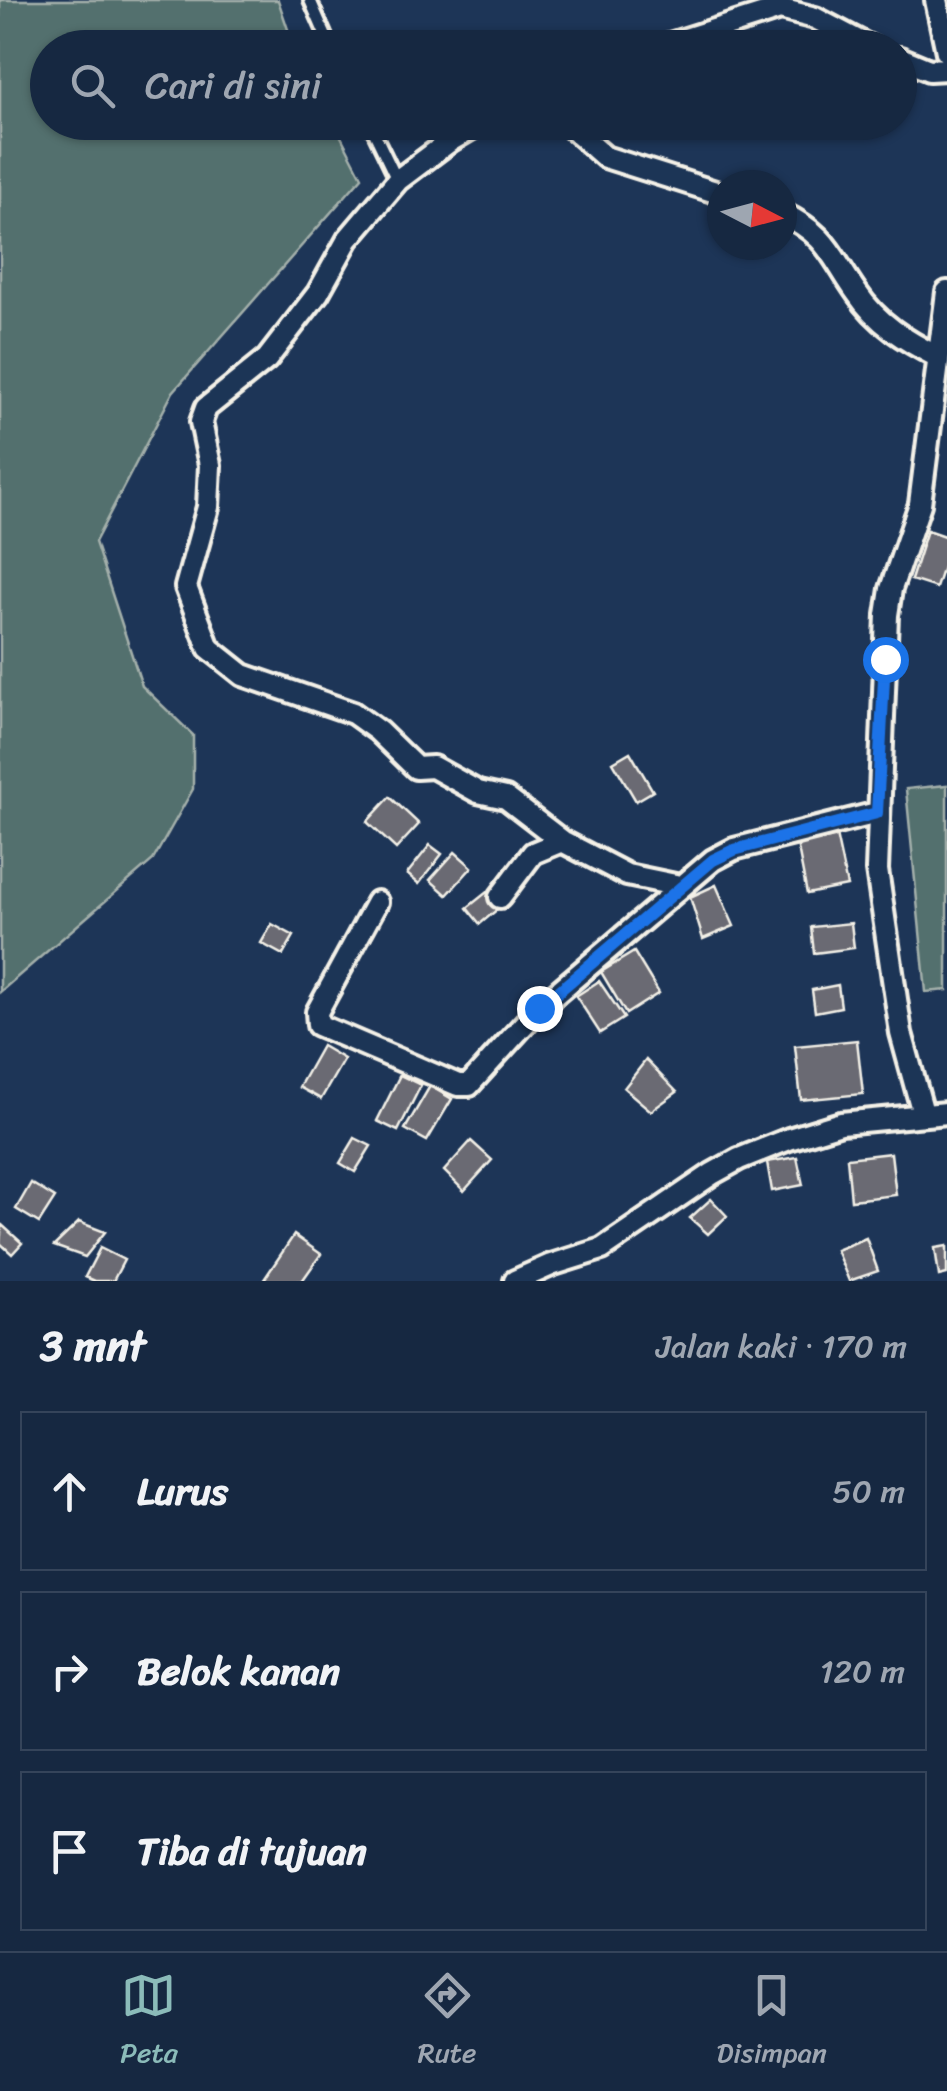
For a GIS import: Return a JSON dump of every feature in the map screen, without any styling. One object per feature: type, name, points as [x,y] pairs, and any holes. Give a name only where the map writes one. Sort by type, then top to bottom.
[{"type":"street","points":[[936,0],[947,52]]},
{"type":"street","points":[[714,30],[780,9],[814,18],[837,30]]},
{"type":"street","points":[[917,65],[929,70],[947,69]]},
{"type":"street","points":[[450,140],[398,180],[348,239],[318,293],[267,359],[206,408],[201,422],[210,465],[208,507],[187,593],[209,648],[242,675],[353,713],[378,730],[411,765],[433,767],[478,792],[506,798],[562,841],[627,875],[680,886]]},
{"type":"street","points":[[585,140],[605,157],[707,189]]},
{"type":"street","points":[[797,221],[822,239],[856,293],[876,316],[902,340],[938,357]]},
{"type":"street","points":[[923,1113],[901,1033],[882,914],[877,813],[887,615],[920,504],[947,292]]},
{"type":"street","points":[[377,902],[317,1012],[318,1025],[458,1085],[468,1085],[539,1008],[713,860],[734,850],[877,813]]},
{"type":"street","points":[[500,896],[533,853],[562,841]]},
{"type":"street","points":[[515,1281],[602,1248],[712,1174],[756,1152],[841,1123],[947,1113]]},
{"type":"lane","points":[[310,0],[323,30]]},
{"type":"lane","points":[[378,140],[398,180]]},
{"type":"green space","points":[[0,0],[278,0],[288,30],[30,30],[30,140],[343,140],[362,177],[173,392],[95,542],[142,686],[193,735],[193,789],[153,860],[0,992]]},
{"type":"green space","points":[[947,785],[947,990],[926,992],[906,789]]},
{"type":"building","points":[[927,530],[947,537],[947,555],[936,588],[911,580]]},
{"type":"building","points":[[630,752],[653,791],[636,801],[613,762]]},
{"type":"building","points":[[390,797],[419,824],[396,849],[367,822]]},
{"type":"building","points":[[836,835],[847,886],[807,894],[797,843]]},
{"type":"building","points":[[430,845],[442,854],[419,884],[407,874]]},
{"type":"building","points":[[455,852],[472,867],[447,895],[430,880]]},
{"type":"building","points":[[716,885],[734,926],[703,939],[690,897]]},
{"type":"building","points":[[487,892],[499,908],[480,924],[467,908]]},
{"type":"building","points":[[851,923],[854,948],[814,953],[811,927]]},
{"type":"building","points":[[272,924],[294,936],[283,955],[261,943]]},
{"type":"building","points":[[634,952],[659,993],[626,1014],[601,972]]},
{"type":"building","points":[[599,981],[624,1018],[600,1033],[576,996]]},
{"type":"building","points":[[838,985],[841,1007],[815,1012],[812,990]]},
{"type":"building","points":[[857,1040],[863,1094],[801,1100],[795,1046]]},
{"type":"building","points":[[322,1046],[344,1059],[321,1099],[299,1087]]},
{"type":"building","points":[[646,1060],[677,1092],[651,1111],[624,1088]]},
{"type":"building","points":[[400,1075],[421,1085],[398,1131],[377,1121]]},
{"type":"building","points":[[430,1086],[452,1099],[427,1141],[405,1129]]},
{"type":"building","points":[[355,1138],[371,1146],[355,1172],[340,1163]]},
{"type":"building","points":[[471,1141],[492,1160],[464,1191],[444,1171]]},
{"type":"building","points":[[891,1153],[896,1195],[851,1200],[847,1158]]},
{"type":"building","points":[[797,1157],[803,1185],[772,1191],[767,1162]]},
{"type":"building","points":[[31,1183],[55,1198],[39,1223],[16,1209]]},
{"type":"building","points":[[711,1199],[727,1216],[708,1234],[690,1218]]},
{"type":"building","points":[[79,1222],[105,1232],[85,1257],[54,1246]]},
{"type":"building","points":[[2,1225],[22,1243],[12,1254],[0,1243]]},
{"type":"building","points":[[294,1235],[321,1254],[302,1281],[263,1281]]},
{"type":"building","points":[[866,1238],[878,1271],[849,1281],[836,1250]]},
{"type":"building","points":[[947,1246],[947,1274],[939,1276],[935,1248]]},
{"type":"building","points":[[100,1248],[124,1260],[113,1281],[85,1277]]},
{"type":"route","points":[[539,1008],[713,860],[734,850],[877,813],[885,659]]}]
